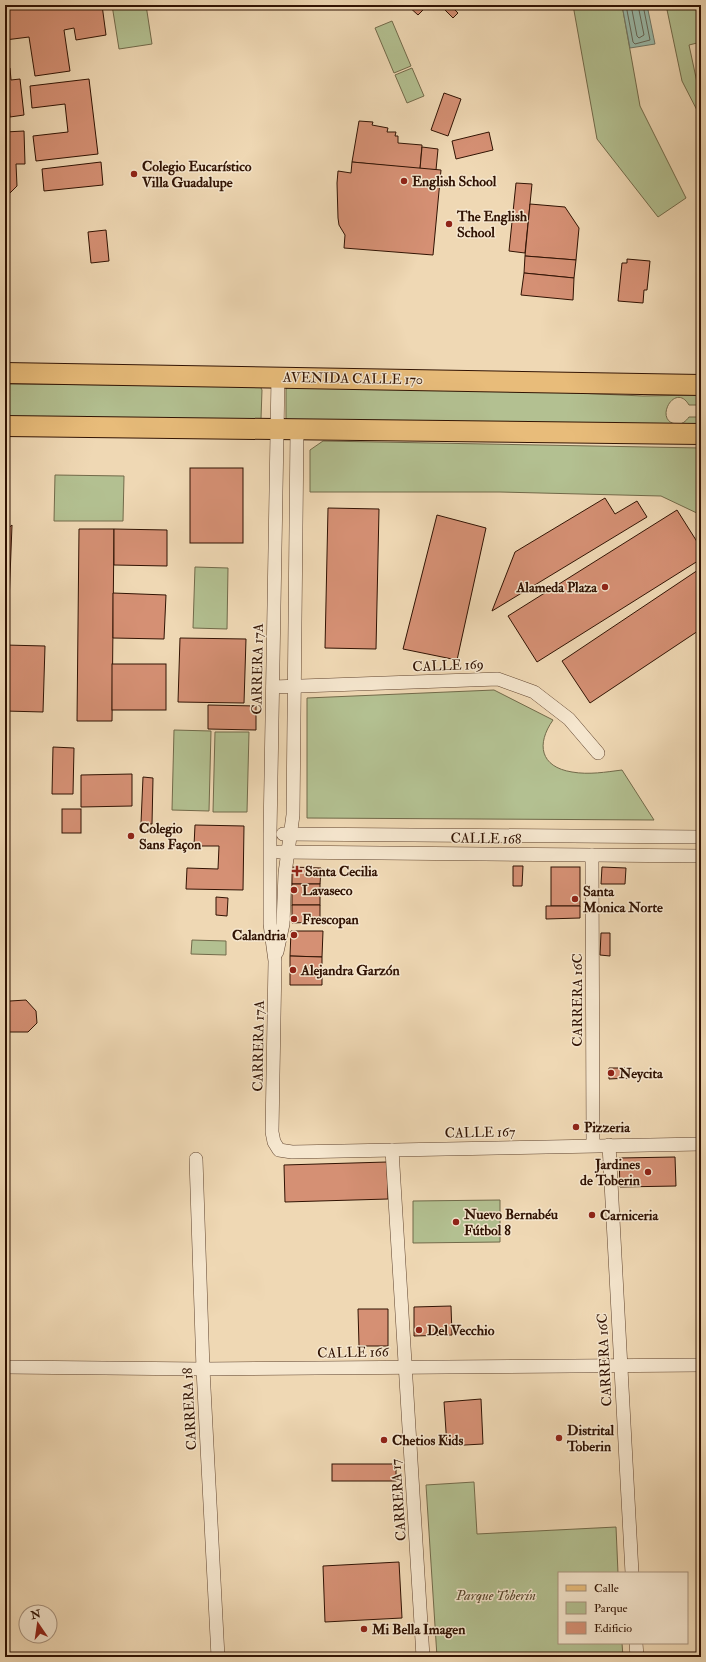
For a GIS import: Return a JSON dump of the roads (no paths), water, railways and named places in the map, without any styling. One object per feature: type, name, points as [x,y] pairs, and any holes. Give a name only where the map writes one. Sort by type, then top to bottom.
[{"type":"main road","name":"AVENIDA CALLE 170","points":[[5,373],[701,385]]},
{"type":"main road","points":[[5,426],[701,434]]},
{"type":"street","name":"CARRERA 17A","points":[[272,1132],[275,961],[270,924],[270,834],[278,377]]},
{"type":"street","name":"CARRERA 17A","points":[[275,961],[283,924],[285,873],[293,815],[297,430]]},
{"type":"street","name":"CALLE 169","points":[[273,687],[498,679],[534,692],[569,719],[598,752]]},
{"type":"street","name":"CALLE 168","points":[[270,834],[701,836]]},
{"type":"street","name":"CALLE 168","points":[[270,851],[701,856]]},
{"type":"street","name":"CARRERA 16C","points":[[592,855],[593,1145]]},
{"type":"street","name":"CALLE 167","points":[[272,1132],[274,1142],[279,1150],[292,1152],[701,1144]]},
{"type":"street","name":"CARRERA 16C","points":[[609,1145],[632,1572]]},
{"type":"street","name":"CARRERA 17","points":[[392,1150],[424,1657]]},
{"type":"street","name":"CARRERA 18","points":[[196,1159],[203,1369],[218,1657]]},
{"type":"street","name":"CALLE 166","points":[[5,1367],[203,1369],[701,1365]]},
{"type":"street","points":[[636,1644],[637,1657]]},
{"type":"water","points":[[622,5],[647,5],[655,44],[630,48]]},
{"type":"place","name":"Colegio Eucarístico Villa Guadalupe","points":[[134,174]]},
{"type":"place","name":"English School","points":[[404,181]]},
{"type":"place","name":"The English School","points":[[449,224]]},
{"type":"place","name":"Alameda Plaza","points":[[605,587]]},
{"type":"place","name":"Colegio Sans Façon","points":[[131,836]]},
{"type":"place","name":"Santa Cecilia","points":[[297,871]]},
{"type":"place","name":"Lavaseco","points":[[294,890]]},
{"type":"place","name":"Santa Monica Norte","points":[[575,899]]},
{"type":"place","name":"Frescopan","points":[[294,919]]},
{"type":"place","name":"Calandria","points":[[294,935]]},
{"type":"place","name":"Alejandra Garzón","points":[[293,970]]},
{"type":"place","name":"Neycita","points":[[611,1073]]},
{"type":"place","name":"Pizzeria","points":[[576,1127]]},
{"type":"place","name":"Jardines de Toberin","points":[[648,1172]]},
{"type":"place","name":"Carniceria","points":[[592,1215]]},
{"type":"place","name":"Nuevo Bernabéu Fútbol 8","points":[[456,1222]]},
{"type":"place","name":"Del Vecchio","points":[[419,1330]]},
{"type":"place","name":"Distrital Toberin","points":[[559,1438]]},
{"type":"place","name":"Chetios Kids","points":[[384,1440]]},
{"type":"place","name":"Mi Bella Imagen","points":[[364,1629]]},
{"type":"park label","name":"Parque Toberín","points":[[496,1595]]}]
